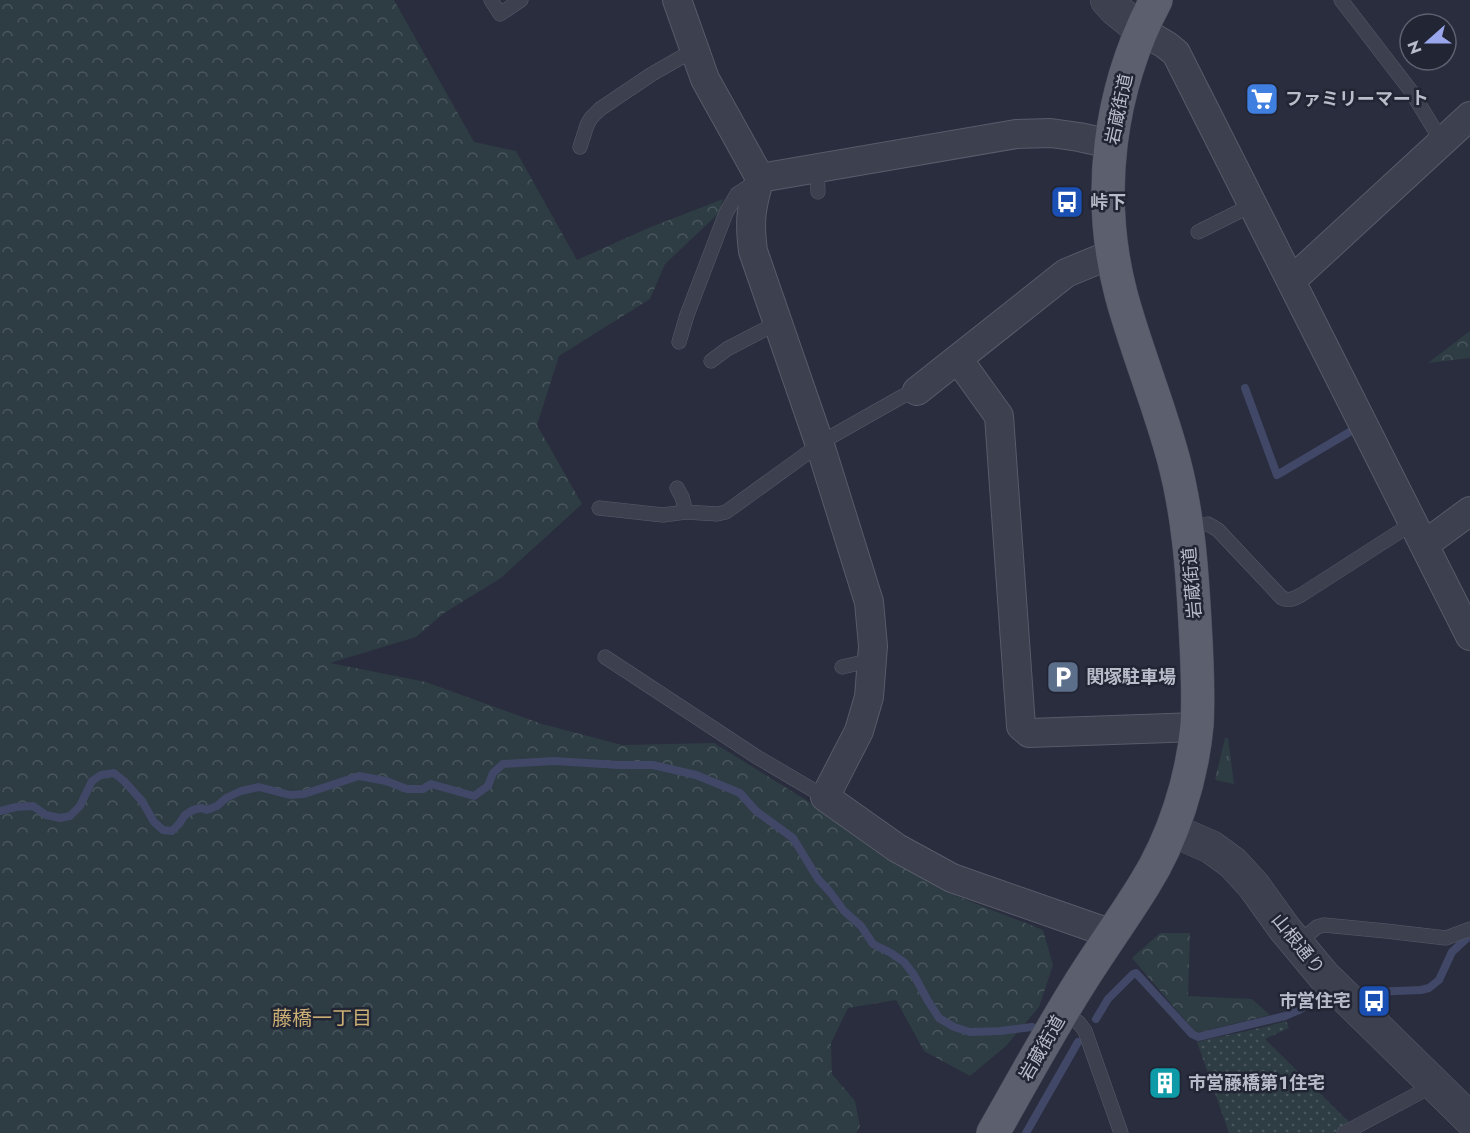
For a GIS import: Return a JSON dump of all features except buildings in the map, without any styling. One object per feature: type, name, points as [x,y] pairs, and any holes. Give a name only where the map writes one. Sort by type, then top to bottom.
[{"type":"main road","name":"岩蔵街道","points":[[993,1133],[1062,1012],[1145,884],[1172,830],[1186,786],[1197,727],[1198,676],[1192,566],[1183,504],[1174,460],[1127,316],[1112,254],[1108,202],[1111,144],[1123,83],[1141,30],[1156,0]]},
{"type":"street","points":[[677,0],[705,79],[760,178],[751,212],[750,233],[753,251],[820,445],[870,602],[873,646],[869,697],[859,731],[825,797],[897,848],[952,878],[1112,934]]},
{"type":"street","points":[[1107,0],[1141,30],[1176,53],[1470,636]]},
{"type":"street","points":[[1291,281],[1470,116]]},
{"type":"street","points":[[760,178],[817,180],[1016,134],[1051,133],[1111,144]]},
{"type":"street","points":[[917,391],[1066,273],[1112,254]]},
{"type":"street","points":[[958,359],[999,416],[1021,726],[1029,733],[1197,727]]},
{"type":"street","points":[[1418,534],[1470,511]]},
{"type":"street","name":"山根通り","points":[[1172,830],[1211,846],[1233,863],[1254,886],[1323,976],[1470,1119]]},
{"type":"lane","points":[[491,0],[500,14],[521,0]]},
{"type":"lane","points":[[1341,0],[1373,32],[1442,142]]},
{"type":"lane","points":[[580,147],[587,125],[600,109],[652,74],[694,50]]},
{"type":"lane","points":[[679,342],[726,213],[737,194],[760,178]]},
{"type":"lane","points":[[1197,232],[1252,205]]},
{"type":"lane","points":[[711,361],[727,349],[777,323]]},
{"type":"lane","points":[[599,508],[663,515],[686,512],[726,512],[827,439],[903,396],[917,391]]},
{"type":"lane","points":[[677,488],[686,512]]},
{"type":"lane","points":[[1187,528],[1208,524],[1218,530],[1282,598],[1287,600],[1301,596],[1418,534]]},
{"type":"lane","points":[[605,657],[757,757],[825,797]]},
{"type":"lane","points":[[842,667],[872,660]]},
{"type":"lane","points":[[1297,944],[1317,927],[1324,925],[1446,938],[1470,929]]},
{"type":"lane","points":[[1062,1012],[1079,1023],[1085,1031],[1121,1133]]},
{"type":"lane","points":[[1344,1133],[1419,1093],[1431,1081]]},
{"type":"green space","points":[[0,0],[394,0],[474,142],[516,151],[577,260],[646,229],[723,199],[720,212],[665,264],[650,299],[559,356],[537,425],[582,504],[501,578],[444,613],[416,637],[330,663],[426,682],[542,724],[622,745],[714,743],[806,800],[888,857],[944,891],[1043,930],[1053,965],[1039,1007],[1006,1046],[970,1076],[924,1051],[896,1000],[848,1008],[831,1043],[832,1074],[855,1101],[860,1126],[856,1133],[0,1133]]},
{"type":"green space","points":[[1470,331],[1470,358],[1428,363]]},
{"type":"green space","points":[[1225,738],[1228,738],[1234,784],[1215,780]]},
{"type":"green space","points":[[1160,933],[1190,933],[1188,996],[1252,999],[1270,1015],[1196,1033],[1132,958]]},
{"type":"green space","points":[[1286,1021],[1289,1028],[1265,1039],[1349,1122],[1334,1133],[1229,1133],[1197,1042]]},
{"type":"waterway","points":[[1245,388],[1277,475],[1353,430]]},
{"type":"waterway","points":[[0,811],[33,806],[46,815],[60,818],[70,816],[80,806],[92,781],[101,775],[114,773],[142,801],[154,822],[163,830],[172,831],[185,815],[193,810],[201,808],[207,810],[241,791],[259,787],[290,795],[304,794],[359,776],[386,781],[407,789],[423,789],[431,784],[474,796],[488,786],[493,773],[503,764],[554,761],[653,765],[696,775],[740,793],[756,811],[793,838],[818,879],[844,911],[861,926],[873,944],[904,962],[939,1018],[954,1027],[970,1032],[1032,1027]]},
{"type":"waterway","points":[[1372,992],[1429,988],[1439,980],[1452,952],[1470,937]]},
{"type":"waterway","points":[[1096,1019],[1108,999],[1136,973],[1192,1034],[1198,1037],[1285,1016],[1312,1002]]},
{"type":"waterway","points":[[1026,1133],[1078,1042]]},
{"type":"place","name":"ファミリーマート","points":[[1262,99]]},
{"type":"place","name":"峠下","points":[[1067,202]]},
{"type":"place","name":"関塚駐車場","points":[[1063,677]]},
{"type":"place","name":"市営住宅","points":[[1374,1001]]},
{"type":"place","name":"市営藤橋第１住宅","points":[[1165,1083]]},
{"type":"district","name":"藤橋一丁目","points":[[322,1018]]}]
